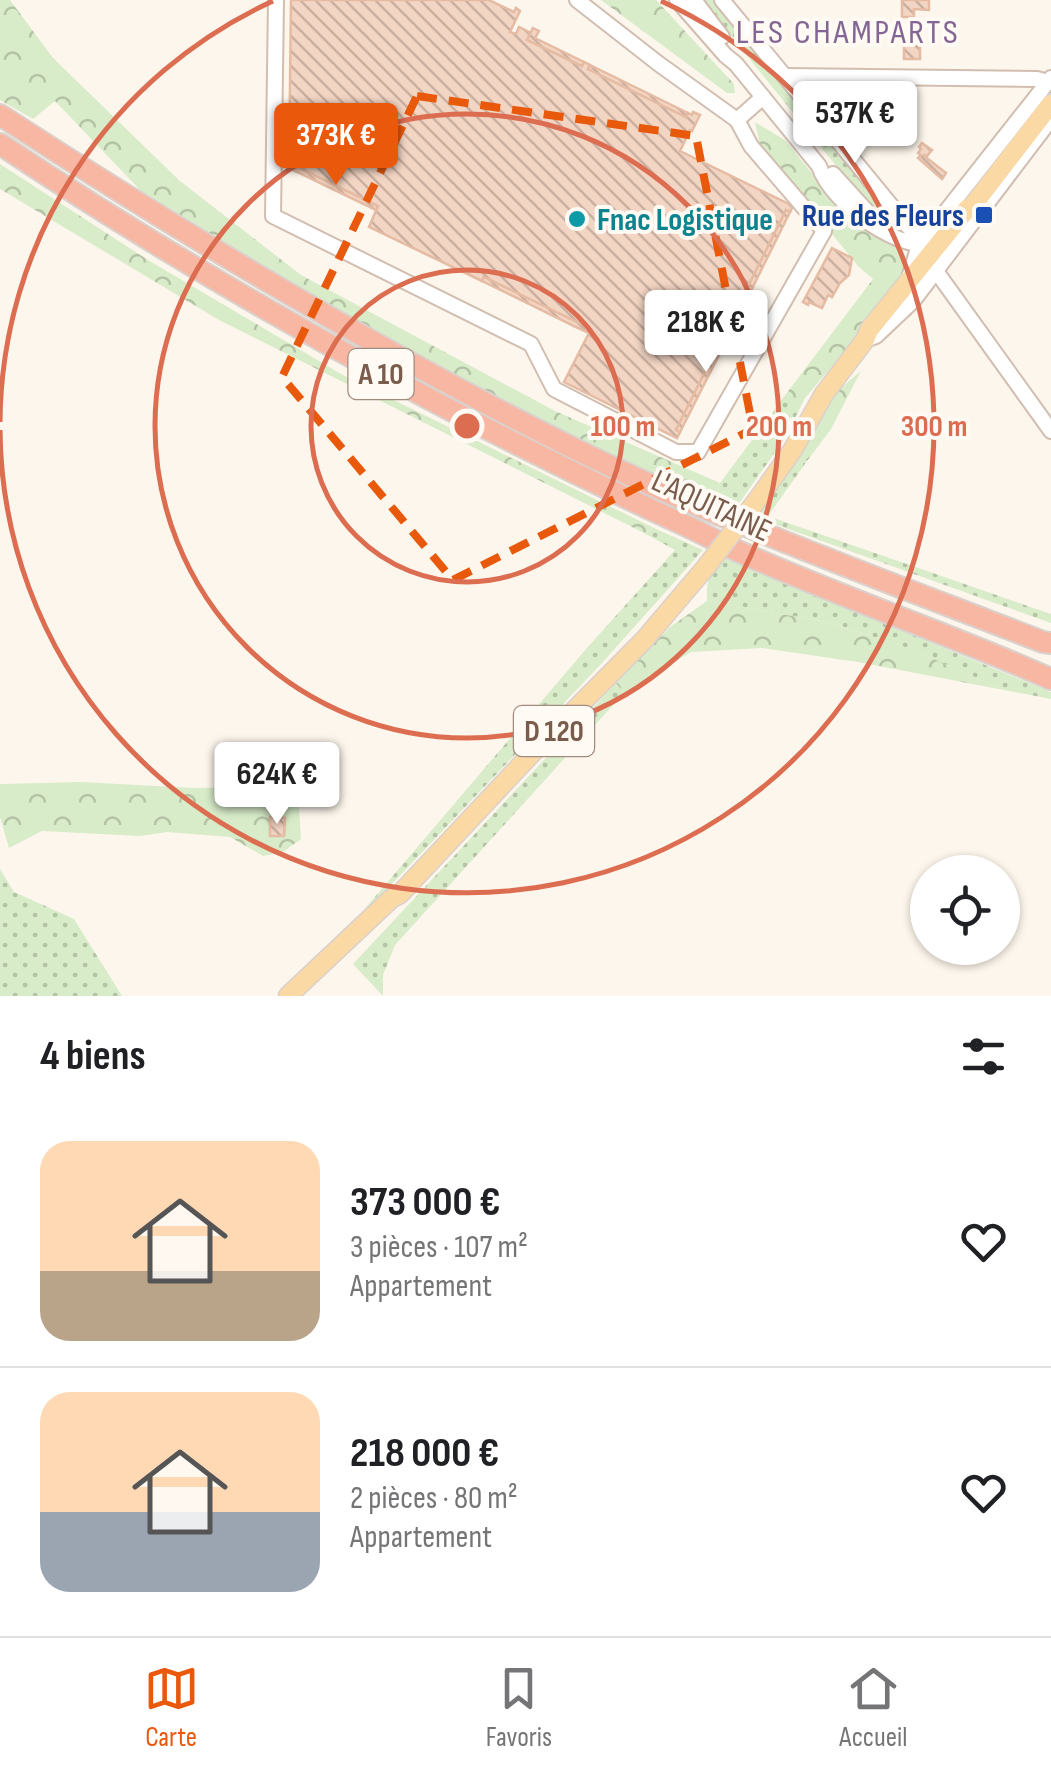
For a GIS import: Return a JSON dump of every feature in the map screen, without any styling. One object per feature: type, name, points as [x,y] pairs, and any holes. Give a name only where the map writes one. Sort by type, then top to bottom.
[{"type":"highway","name":"L'AQUITAINE","points":[[0,115],[244,270],[562,442],[758,532],[1048,644]]},
{"type":"highway","name":"L'AQUITAINE","points":[[0,144],[101,210],[306,333],[483,428],[749,556],[1051,678]]},
{"type":"main road","name":"D 120","points":[[288,996],[400,894],[644,640],[758,499],[792,451],[824,394],[865,340],[875,334],[927,255],[972,212],[974,204],[1051,104]]},
{"type":"main road","points":[[865,340],[927,255]]},
{"type":"main road","name":"D 120","points":[[305,996],[396,904],[400,894]]},
{"type":"street","points":[[276,0],[273,216],[531,344],[554,388],[676,452],[698,452],[824,231],[751,146],[736,120],[576,0]]},
{"type":"street","points":[[677,0],[736,64],[851,208],[881,232],[927,255]]},
{"type":"street","points":[[694,0],[736,64]]},
{"type":"street","points":[[722,0],[912,231],[1051,431]]},
{"type":"street","points":[[785,76],[1050,80]]},
{"type":"street","points":[[927,255],[1050,80]]},
{"type":"street","points":[[736,120],[763,98]]},
{"type":"street","points":[[927,255],[1051,119]]},
{"type":"highlighted area","points":[[417,96],[696,136],[753,429],[453,580],[282,377]]},
{"type":"green space","points":[[0,0],[10,0],[53,58],[180,181],[301,275],[555,411],[720,483],[715,501],[581,441],[441,370],[292,285],[141,191],[55,101],[33,119],[0,100]]},
{"type":"green space","points":[[601,0],[656,0],[734,84],[735,93],[727,93]]},
{"type":"green space","points":[[702,0],[716,0],[904,231],[897,227],[894,230],[875,214]]},
{"type":"green space","points":[[755,122],[785,140],[843,212],[897,248],[906,259],[906,272],[805,398],[783,398],[873,279],[858,266],[760,145]]},
{"type":"green space","points":[[0,164],[148,260],[341,374],[654,528],[644,533],[219,320],[0,189]]},
{"type":"green space","points":[[861,371],[831,429],[807,461],[801,453],[835,393]]},
{"type":"green space","points":[[783,398],[805,398],[785,438],[735,509],[715,501],[720,483]]},
{"type":"green space","points":[[801,453],[807,461],[768,516],[1051,614],[1051,623],[755,517]]},
{"type":"green space","points":[[654,528],[703,550],[602,663],[334,945],[675,550],[644,533]]},
{"type":"green space","points":[[724,557],[1051,692],[1051,699],[1004,690],[911,649],[827,622],[707,601],[710,577]]},
{"type":"green space","points":[[707,601],[827,622],[911,649],[1004,690],[762,648],[691,652],[624,693],[616,683],[670,627]]},
{"type":"green space","points":[[616,683],[624,693],[395,945],[383,975],[383,996],[353,964]]},
{"type":"green space","points":[[0,784],[262,787],[295,794],[301,839],[283,852],[263,856],[230,837],[42,831],[9,848],[0,817]]},
{"type":"green space","points":[[0,869],[14,892],[74,919],[122,996],[0,996]]},
{"type":"building","name":"Fnac Logistique","points":[[291,0],[489,0],[514,12],[516,8],[520,11],[510,32],[516,34],[519,27],[531,33],[527,40],[582,66],[584,62],[590,65],[588,69],[686,117],[693,112],[700,115],[680,151],[793,206],[790,212],[786,210],[734,315],[738,317],[735,323],[731,320],[676,430],[680,432],[677,438],[564,382],[591,329],[369,227],[378,206],[297,167],[295,171],[289,168]]},
{"type":"building","points":[[902,0],[929,0],[929,10],[914,9],[914,17],[902,17]]},
{"type":"building","points":[[533,28],[539,31],[535,38],[584,62],[582,66],[527,40]]},
{"type":"building","points":[[904,43],[920,43],[920,59],[904,59]]},
{"type":"building","points":[[590,65],[688,113],[686,117],[588,69]]},
{"type":"building","points":[[897,91],[897,115],[902,115],[902,128],[893,127],[893,114],[884,116],[884,92]]},
{"type":"building","points":[[922,143],[932,150],[923,155],[946,173],[942,179],[918,158]]},
{"type":"building","points":[[297,167],[378,206],[376,210],[295,171]]},
{"type":"building","points":[[786,210],[790,212],[738,317],[734,315]]},
{"type":"building","points":[[832,248],[852,258],[849,275],[832,297],[828,295],[822,308],[809,302],[808,305],[803,302]]},
{"type":"building","points":[[484,277],[591,329],[589,333],[482,281]]},
{"type":"building","points":[[731,320],[735,323],[680,432],[676,430]]},
{"type":"building","points":[[270,817],[285,818],[284,836],[270,836]]},
{"type":"place","name":"Rue des Fleurs","points":[[984,215]]},
{"type":"place","name":"Fnac Logistique","points":[[577,219]]},
{"type":"district","name":"LES CHAMPARTS","points":[[848,31]]}]
